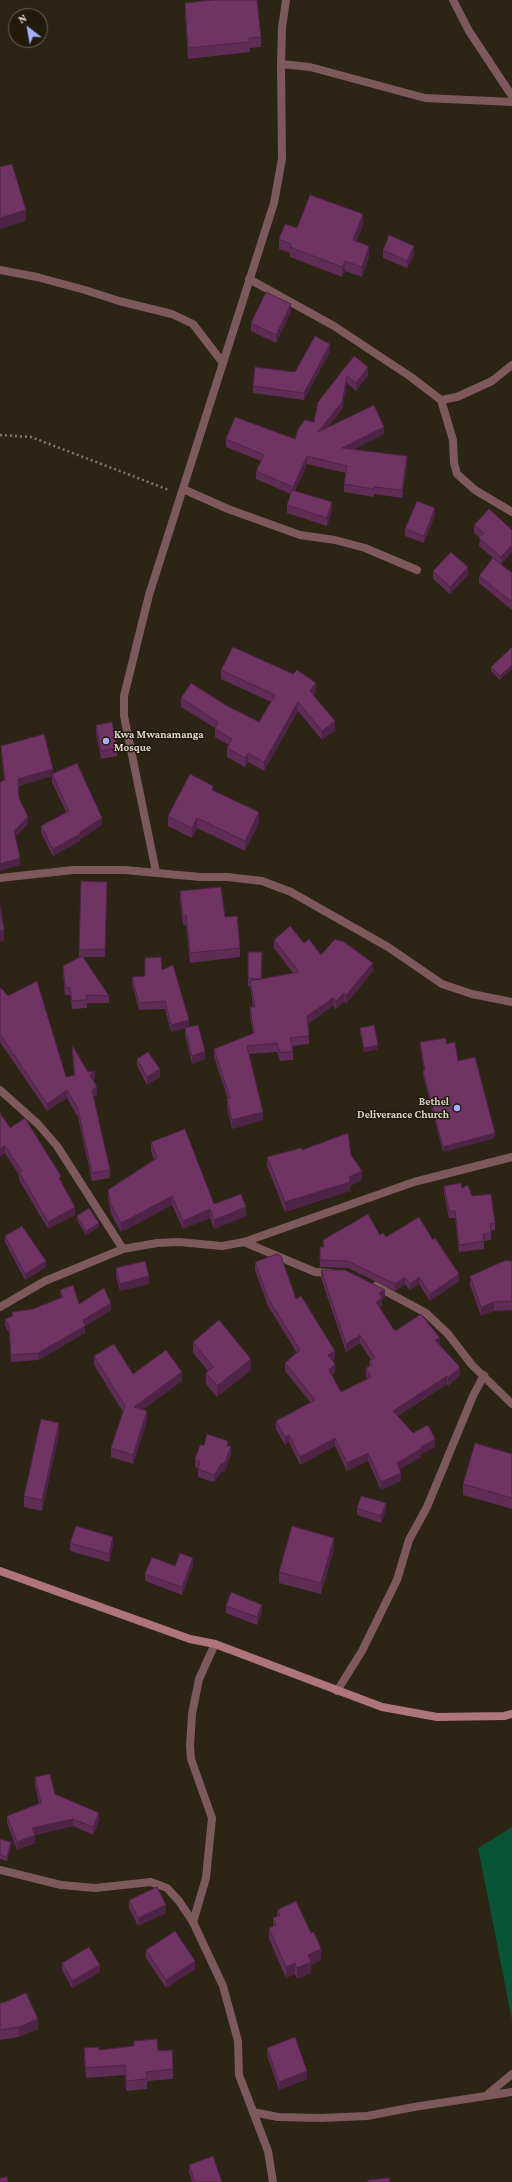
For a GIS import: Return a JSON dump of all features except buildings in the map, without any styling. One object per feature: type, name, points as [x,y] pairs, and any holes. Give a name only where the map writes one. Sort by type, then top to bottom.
[{"type":"street","points":[[156,872],[124,716],[124,696],[149,594],[274,202],[282,158],[281,64],[282,28],[286,0]]},
{"type":"street","points":[[453,0],[469,31],[512,96]]},
{"type":"street","points":[[281,64],[310,67],[425,98],[512,102]]},
{"type":"street","points":[[0,270],[37,277],[119,301],[172,314],[193,324],[223,363]]},
{"type":"street","points":[[249,279],[334,326],[412,377],[442,400],[453,440],[454,463],[457,474],[475,490],[512,512]]},
{"type":"street","points":[[442,400],[457,397],[492,381],[512,365]]},
{"type":"street","points":[[182,492],[300,535],[335,540],[366,548],[417,570]]},
{"type":"street","points":[[0,878],[73,870],[156,872],[200,877],[227,877],[262,882],[291,892],[388,947],[442,984],[472,994],[512,1002]]},
{"type":"street","points":[[0,1090],[38,1124],[56,1146],[123,1249]]},
{"type":"street","points":[[0,1307],[46,1281],[123,1249],[157,1243],[179,1242],[222,1246],[244,1242],[414,1182],[512,1157]]},
{"type":"street","points":[[244,1242],[315,1272],[341,1273]]},
{"type":"street","points":[[370,1283],[426,1313],[448,1334],[472,1365],[484,1375],[512,1404]]},
{"type":"street","points":[[337,1691],[362,1652],[397,1580],[409,1540],[427,1507],[473,1396],[484,1375]]},
{"type":"street","points":[[0,1571],[190,1639],[215,1644],[382,1707],[437,1717],[504,1716],[512,1714]]},
{"type":"street","points":[[193,1922],[206,1878],[212,1818],[191,1759],[190,1746],[192,1714],[199,1680],[215,1644]]},
{"type":"street","points":[[0,1870],[61,1885],[95,1888],[151,1882],[167,1888],[179,1901],[193,1922],[223,1986],[238,2041],[239,2075],[268,2150],[273,2182]]},
{"type":"street","points":[[485,2096],[512,2074]]},
{"type":"street","points":[[253,2112],[278,2117],[321,2118],[367,2116],[414,2107],[512,2092]]},
{"type":"path","points":[[0,435],[31,436],[182,492]]},
{"type":"green space","points":[[512,1827],[512,2020],[478,1848]]},
{"type":"place","name":"Kwa Mwanamanga Mosque","points":[[106,741]]},
{"type":"place","name":"Bethel Deliverance Church","points":[[457,1108]]}]
